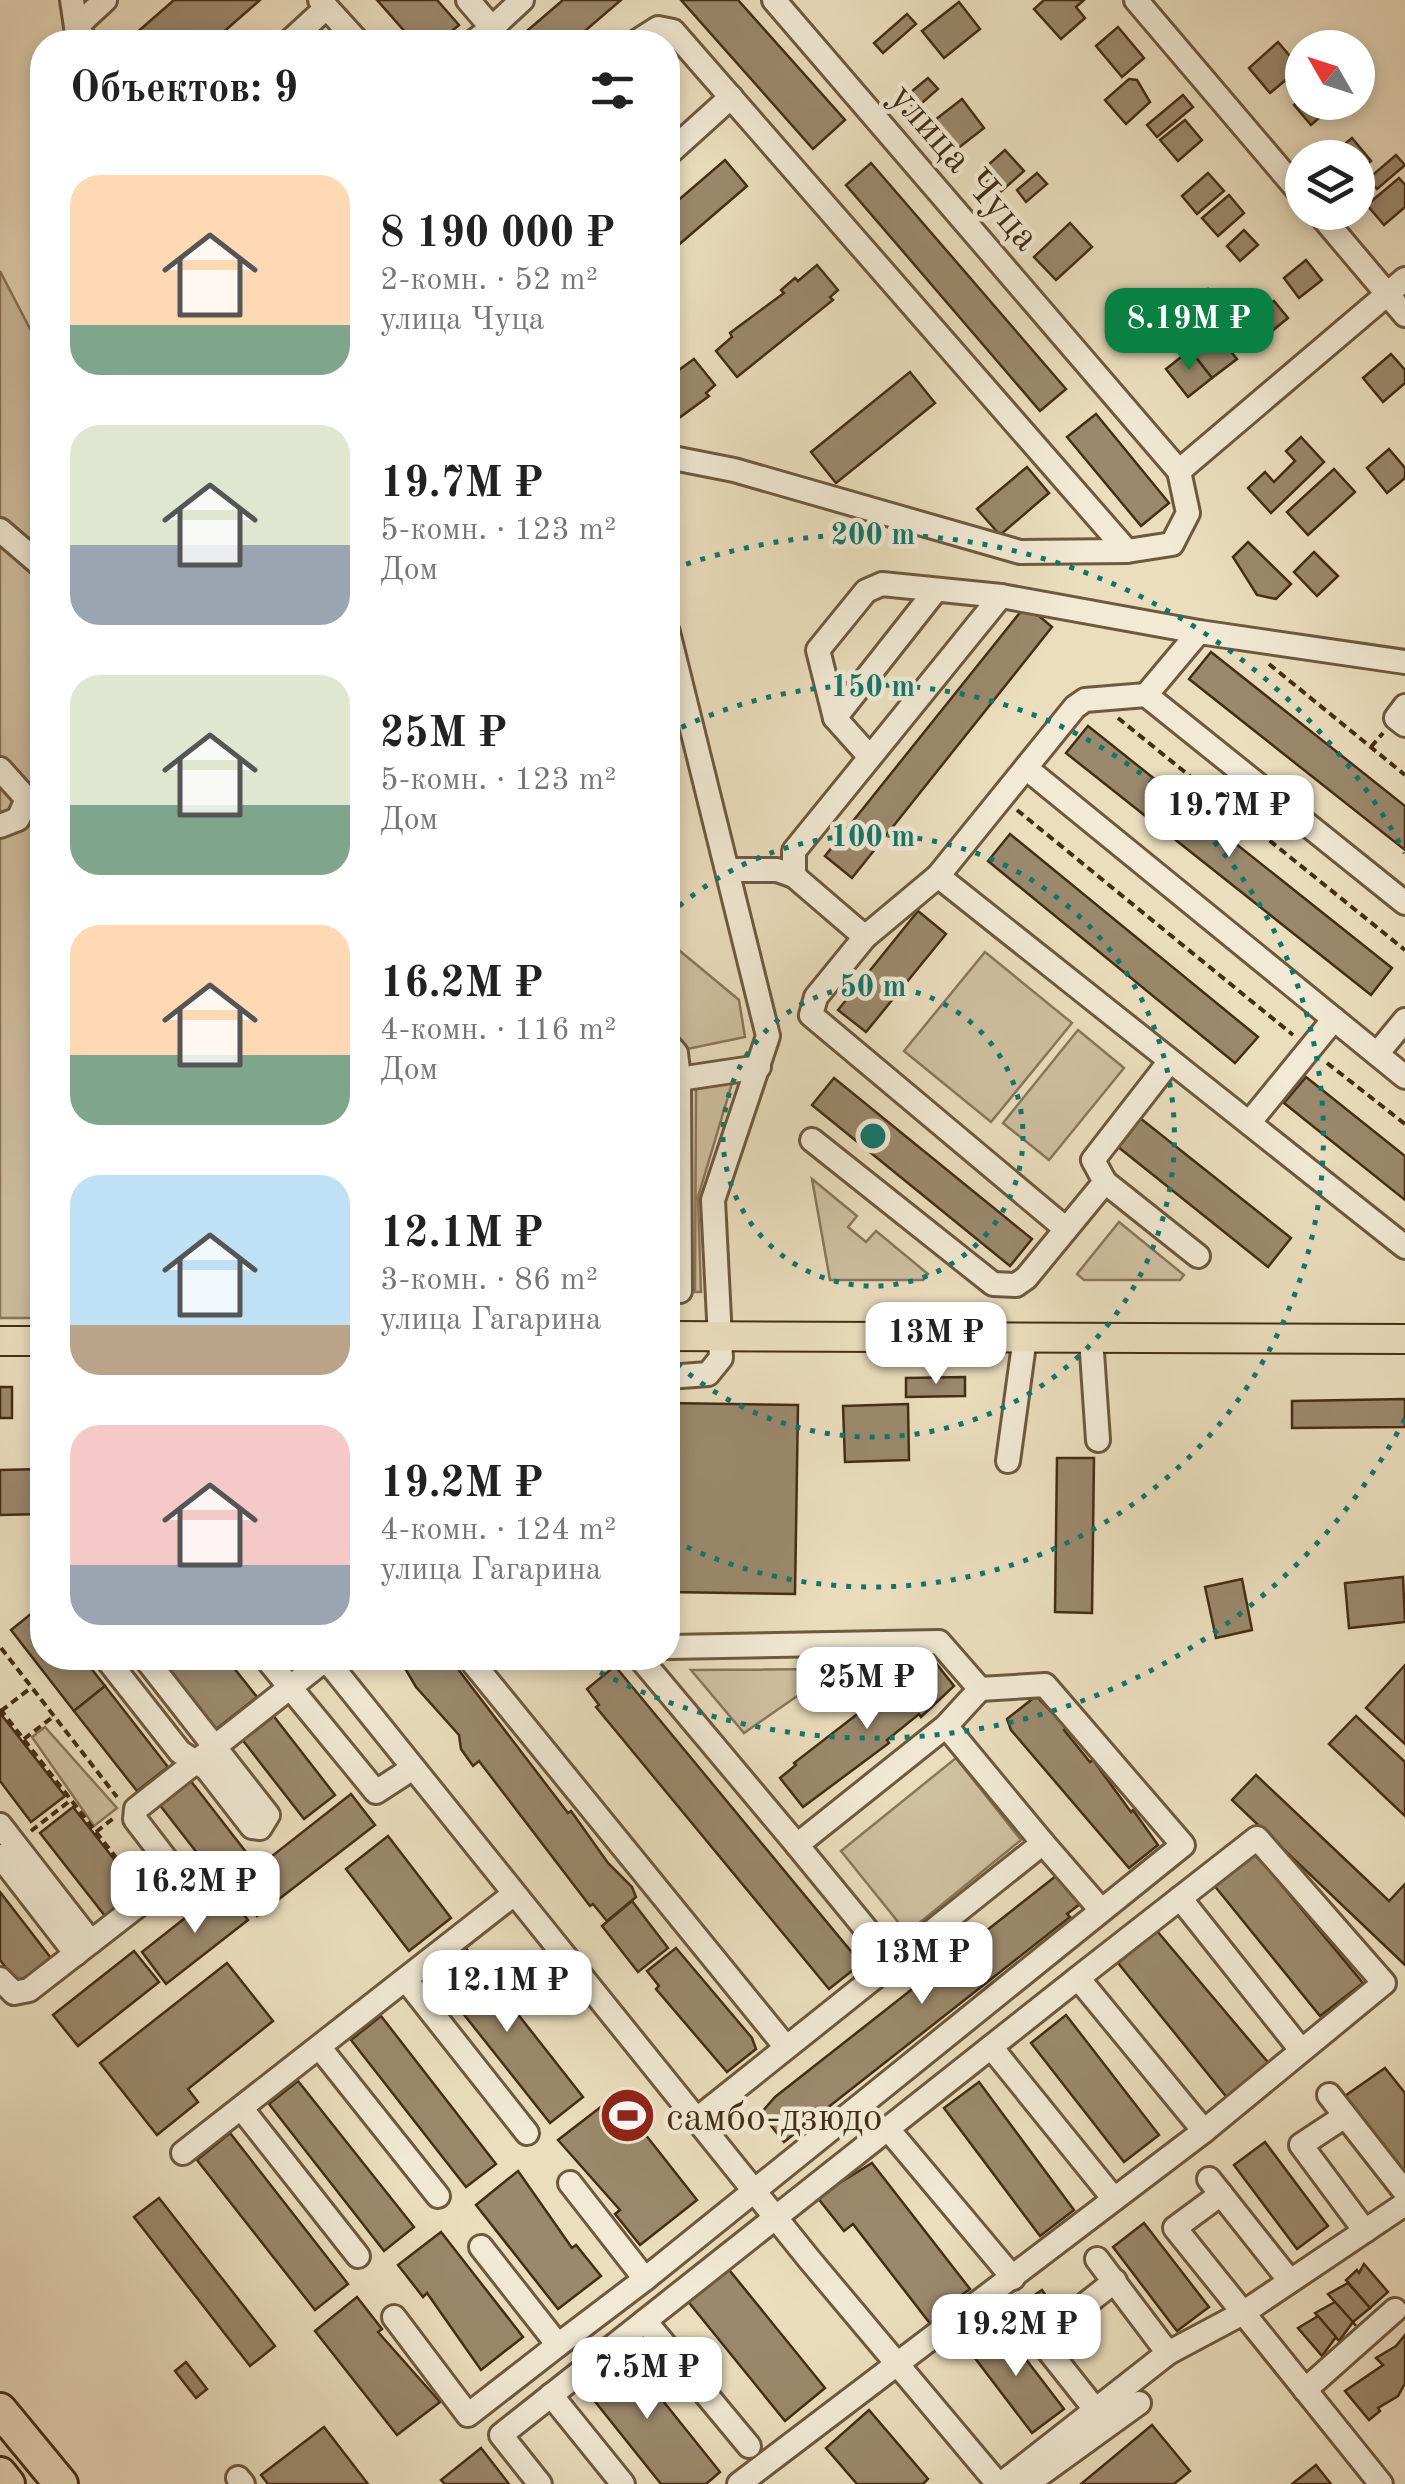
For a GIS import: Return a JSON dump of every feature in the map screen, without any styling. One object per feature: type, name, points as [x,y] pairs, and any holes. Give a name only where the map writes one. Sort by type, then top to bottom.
[{"type":"highway","points":[[0,2410],[61,2484]]},
{"type":"highway","points":[[0,2474],[8,2484]]},
{"type":"main road","points":[[680,1336],[1405,1339]]},
{"type":"street","points":[[72,0],[80,30]]},
{"type":"street","points":[[84,30],[105,0]]},
{"type":"street","points":[[468,0],[480,30]]},
{"type":"street","points":[[488,30],[522,0]]},
{"type":"street","name":"улица Чуца","points":[[774,0],[1179,471]]},
{"type":"street","points":[[1136,0],[1285,175]]},
{"type":"street","points":[[300,30],[323,4],[347,30]]},
{"type":"street","points":[[680,39],[1127,551]]},
{"type":"street","points":[[680,143],[731,98]]},
{"type":"street","points":[[1337,230],[1396,286],[1405,315]]},
{"type":"street","points":[[680,459],[734,470],[1020,552],[1127,551],[1172,544],[1188,513],[1179,471],[1396,286]]},
{"type":"street","points":[[0,530],[30,556]]},
{"type":"street","points":[[869,756],[835,718],[818,650],[866,591],[882,584],[1001,596],[1199,632],[1405,662]]},
{"type":"street","points":[[835,718],[936,590]]},
{"type":"street","points":[[794,876],[794,851],[1001,596]]},
{"type":"street","points":[[1146,695],[1199,632]]},
{"type":"street","points":[[680,680],[768,1036],[713,1200],[721,1358],[708,1374],[680,1376]]},
{"type":"street","points":[[1066,1229],[818,1025],[811,1015],[812,1006],[865,937],[938,876],[1075,707],[1094,700],[1146,695],[1405,903]]},
{"type":"street","points":[[1405,706],[1396,718],[1405,725]]},
{"type":"street","points":[[1026,768],[1405,1077]]},
{"type":"street","points":[[0,769],[27,798],[18,819],[0,826]]},
{"type":"street","points":[[728,870],[777,870],[794,876],[865,937]]},
{"type":"street","points":[[938,876],[1405,1247]]},
{"type":"street","points":[[1249,1123],[1334,1020]]},
{"type":"street","points":[[1377,1054],[1405,1020]]},
{"type":"street","points":[[1170,1060],[1098,1148],[1093,1160],[1105,1182],[1198,1256]]},
{"type":"street","points":[[680,1079],[760,1068]]},
{"type":"street","points":[[812,1140],[993,1284],[1016,1285],[1026,1278],[1105,1182]]},
{"type":"street","points":[[1008,1461],[1025,1337]]},
{"type":"street","points":[[1091,1338],[1098,1440]]},
{"type":"street","points":[[680,1647],[939,1642],[980,1689]]},
{"type":"street","points":[[115,1670],[180,1752],[207,1769],[252,1827],[260,1828],[268,1815],[154,1670]]},
{"type":"street","points":[[276,1670],[376,1792],[413,1768]]},
{"type":"street","points":[[0,1979],[14,1993],[21,1994],[163,1886],[170,1870],[134,1814],[142,1802],[310,1670]]},
{"type":"street","points":[[335,1670],[896,2366],[1000,2484],[1033,2477],[1139,2404]]},
{"type":"street","points":[[479,1670],[785,2046]]},
{"type":"street","points":[[650,1670],[893,1962]]},
{"type":"street","points":[[394,2317],[468,2415],[755,2192],[1183,1845],[1044,1684],[980,1689],[946,1726],[796,1845]]},
{"type":"street","points":[[946,1726],[1101,1910]]},
{"type":"street","points":[[0,1824],[8,1850],[84,1948]]},
{"type":"street","points":[[540,2484],[501,2435],[1258,1838],[1384,1983],[1204,2131],[739,2484]]},
{"type":"street","points":[[697,2119],[1043,1843]]},
{"type":"street","points":[[183,2153],[514,1894]]},
{"type":"street","points":[[1180,1898],[1301,2050]]},
{"type":"street","points":[[1078,1978],[1204,2131]]},
{"type":"street","points":[[406,1980],[527,2133]]},
{"type":"street","points":[[991,2047],[1114,2200]]},
{"type":"street","points":[[320,2048],[438,2196]]},
{"type":"street","points":[[1328,2095],[1405,2192]]},
{"type":"street","points":[[242,2109],[358,2256]]},
{"type":"street","points":[[1344,2116],[1300,2145],[1364,2231]]},
{"type":"street","points":[[888,2129],[1013,2278]]},
{"type":"street","points":[[570,2183],[645,2278]]},
{"type":"street","points":[[1290,2281],[1215,2187],[1175,2228],[1381,2484]]},
{"type":"street","points":[[1033,2477],[1094,2408],[1168,2353],[1243,2313],[1405,2204]]},
{"type":"street","points":[[480,2247],[558,2345]]},
{"type":"street","points":[[1096,2259],[1168,2353]]},
{"type":"street","points":[[1094,2408],[1040,2340],[1115,2281]]},
{"type":"street","points":[[1305,2390],[1395,2310]]},
{"type":"street","points":[[645,2321],[749,2446]]},
{"type":"street","points":[[551,2395],[623,2484]]},
{"type":"path","points":[[1235,637],[1405,775]]},
{"type":"path","points":[[1094,700],[1405,950]]},
{"type":"path","points":[[1002,798],[1405,1124]]},
{"type":"path","points":[[1,1648],[126,1808]]},
{"type":"path","points":[[32,1687],[1,1710],[148,1898]]},
{"type":"path","points":[[24,1739],[54,1716]]},
{"type":"path","points":[[8,1850],[71,1800]]},
{"type":"shaded area","points":[[0,271],[30,329],[30,1318],[0,1318]]},
{"type":"shaded area","points":[[680,951],[739,1000],[745,1037],[680,1051]]},
{"type":"shaded area","points":[[985,952],[1072,1023],[991,1122],[904,1051]]},
{"type":"shaded area","points":[[1078,1030],[1124,1068],[1049,1160],[1003,1123]]},
{"type":"shaded area","points":[[733,1080],[698,1197],[701,1292],[695,1292],[696,1090],[699,1085]]},
{"type":"shaded area","points":[[812,1179],[857,1216],[848,1227],[866,1242],[876,1231],[928,1274],[923,1280],[830,1280]]},
{"type":"shaded area","points":[[1119,1222],[1184,1275],[1180,1280],[1084,1280],[1077,1274]]},
{"type":"shaded area","points":[[836,1669],[744,1733],[691,1670]]},
{"type":"shaded area","points":[[45,1727],[117,1808],[94,1826],[32,1737]]},
{"type":"shaded area","points":[[956,1758],[1021,1840],[907,1933],[841,1851]]},
{"type":"building","points":[[174,0],[260,0],[226,30],[140,30]]},
{"type":"building","points":[[377,0],[437,0],[459,25],[453,30],[403,30]]},
{"type":"building","points":[[563,0],[621,0],[586,30],[528,30]]},
{"type":"building","points":[[681,0],[738,0],[845,120],[813,149]]},
{"type":"building","points":[[1044,0],[1084,0],[1076,7],[1085,18],[1061,39],[1034,9]]},
{"type":"building","points":[[959,2],[980,29],[944,58],[922,31]]},
{"type":"building","points":[[907,14],[916,24],[883,53],[874,43]]},
{"type":"building","points":[[1118,27],[1144,58],[1122,77],[1096,46]]},
{"type":"building","points":[[1278,42],[1285,50],[1285,80],[1270,93],[1249,68]]},
{"type":"building","points":[[928,78],[938,89],[915,109],[905,97]]},
{"type":"building","points":[[1129,79],[1137,80],[1150,102],[1126,124],[1105,100]]},
{"type":"building","points":[[1183,95],[1193,107],[1157,137],[1147,125]]},
{"type":"building","points":[[962,99],[984,128],[957,149],[935,120]]},
{"type":"building","points":[[1185,120],[1202,140],[1178,161],[1160,140]]},
{"type":"building","points":[[1005,150],[1024,171],[998,194],[979,173]]},
{"type":"building","points":[[1396,155],[1405,165],[1377,189],[1375,173]]},
{"type":"building","points":[[725,160],[747,186],[680,244],[680,199]]},
{"type":"building","points":[[871,163],[1066,389],[1040,411],[846,185]]},
{"type":"building","points":[[1037,173],[1047,184],[1026,202],[1017,190]]},
{"type":"building","points":[[1208,173],[1224,191],[1197,214],[1182,196]]},
{"type":"building","points":[[1399,178],[1405,185],[1405,207],[1384,225],[1375,214],[1375,198]]},
{"type":"building","points":[[1229,195],[1244,213],[1218,236],[1202,218]]},
{"type":"building","points":[[1070,223],[1092,247],[1056,280],[1034,257]]},
{"type":"building","points":[[1244,230],[1258,245],[1240,261],[1227,246]]},
{"type":"building","points":[[1306,260],[1322,280],[1299,298],[1284,278]]},
{"type":"building","points":[[817,265],[838,290],[830,297],[833,300],[737,377],[716,351],[732,337],[730,333],[784,293],[781,290],[795,278],[798,281]]},
{"type":"building","points":[[1208,289],[1227,312],[1201,334],[1182,311]]},
{"type":"building","points":[[1274,301],[1288,318],[1272,331],[1257,314]]},
{"type":"building","points":[[1154,307],[1168,323],[1141,347],[1127,330]]},
{"type":"building","points":[[1257,314],[1272,331],[1256,344],[1242,327]]},
{"type":"building","points":[[1214,331],[1237,359],[1212,378],[1190,350]]},
{"type":"building","points":[[1190,350],[1212,378],[1188,397],[1166,369]]},
{"type":"building","points":[[1391,354],[1405,370],[1405,383],[1383,402],[1363,378]]},
{"type":"building","points":[[694,359],[715,385],[706,393],[709,396],[680,417],[680,369]]},
{"type":"building","points":[[910,372],[935,403],[836,483],[811,452]]},
{"type":"building","points":[[1096,414],[1169,503],[1141,526],[1067,437]]},
{"type":"building","points":[[1301,437],[1324,462],[1271,513],[1248,488],[1265,472],[1274,482],[1295,461],[1286,451]]},
{"type":"building","points":[[1389,449],[1405,468],[1405,478],[1387,493],[1367,468]]},
{"type":"building","points":[[1027,467],[1049,493],[1000,535],[977,509]]},
{"type":"building","points":[[1334,469],[1355,492],[1308,535],[1287,512]]},
{"type":"building","points":[[1248,542],[1291,584],[1276,599],[1257,595],[1233,557]]},
{"type":"building","points":[[1314,552],[1338,576],[1317,596],[1294,572]]},
{"type":"building","points":[[1026,605],[1052,627],[852,878],[825,856]]},
{"type":"building","points":[[1211,652],[1405,806],[1405,850],[1189,679]]},
{"type":"building","points":[[1088,726],[1392,968],[1371,995],[1066,753]]},
{"type":"building","points":[[1010,834],[1258,1037],[1235,1063],[988,861]]},
{"type":"building","points":[[918,911],[946,934],[866,1032],[838,1010]]},
{"type":"building","points":[[1306,1077],[1405,1156],[1405,1200],[1284,1103]]},
{"type":"building","points":[[834,1078],[1032,1239],[1010,1266],[812,1105]]},
{"type":"building","points":[[1140,1118],[1291,1238],[1268,1267],[1117,1146]]},
{"type":"building","points":[[965,1377],[965,1396],[906,1397],[906,1378]]},
{"type":"building","points":[[0,1387],[12,1387],[12,1418],[0,1418]]},
{"type":"building","points":[[1405,1399],[1405,1427],[1292,1428],[1292,1401]]},
{"type":"building","points":[[680,1403],[798,1405],[795,1594],[680,1592]]},
{"type":"building","points":[[908,1404],[909,1460],[845,1462],[843,1406]]},
{"type":"building","points":[[1057,1458],[1094,1458],[1092,1613],[1055,1612]]},
{"type":"building","points":[[30,1469],[30,1514],[0,1515],[0,1470]]},
{"type":"building","points":[[1403,1577],[1405,1622],[1349,1628],[1345,1583]]},
{"type":"building","points":[[1242,1579],[1252,1630],[1216,1638],[1205,1587]]},
{"type":"building","points":[[30,1615],[30,1654],[11,1630]]},
{"type":"building","points":[[931,1657],[954,1686],[921,1717],[919,1714],[887,1740],[889,1743],[803,1807],[780,1778]]},
{"type":"building","points":[[1405,1665],[1405,1744],[1366,1708]]},
{"type":"building","points":[[42,1670],[92,1670],[105,1686],[74,1711]]},
{"type":"building","points":[[168,1670],[236,1670],[257,1697],[215,1730]]},
{"type":"building","points":[[406,1670],[459,1670],[568,1813],[571,1811],[608,1863],[632,1887],[636,1897],[607,1921],[593,1904],[590,1906],[479,1761],[473,1766],[461,1749],[459,1735]]},
{"type":"building","points":[[610,1670],[618,1670],[854,1955],[858,1966],[829,1989],[596,1707],[599,1705],[587,1689]]},
{"type":"building","points":[[105,1686],[168,1767],[137,1791],[74,1711]]},
{"type":"building","points":[[1036,1696],[1067,1728],[1064,1730],[1090,1762],[1093,1760],[1158,1845],[1129,1868],[1011,1730],[1007,1719]]},
{"type":"building","points":[[0,1713],[65,1796],[31,1822],[0,1781]]},
{"type":"building","points":[[272,1714],[335,1795],[304,1819],[241,1738]]},
{"type":"building","points":[[1356,1716],[1405,1762],[1405,1816],[1329,1744]]},
{"type":"building","points":[[1256,1775],[1389,1901],[1405,1884],[1405,1965],[1232,1800]]},
{"type":"building","points":[[190,1780],[253,1861],[222,1885],[159,1804]]},
{"type":"building","points":[[351,1794],[375,1825],[257,1916],[234,1886]]},
{"type":"building","points":[[73,1807],[139,1891],[105,1916],[40,1833]]},
{"type":"building","points":[[388,1836],[451,1918],[409,1951],[346,1869]]},
{"type":"building","points":[[1249,1846],[1363,1983],[1320,2016],[1209,1879]]},
{"type":"building","points":[[1061,1872],[1084,1901],[1067,1914],[1070,1917],[784,2142],[761,2113],[775,2097]]},
{"type":"building","points":[[223,1888],[248,1920],[166,1984],[142,1952]]},
{"type":"building","points":[[0,1892],[51,1958],[18,1984],[0,1960]]},
{"type":"building","points":[[632,1901],[668,1948],[638,1972],[602,1926]]},
{"type":"building","points":[[1157,1931],[1272,2067],[1229,2100],[1118,1963]]},
{"type":"building","points":[[465,1947],[583,2097],[550,2123],[431,1973]]},
{"type":"building","points":[[676,1948],[752,2038],[756,2049],[727,2072],[656,1989],[659,1986],[647,1971]]},
{"type":"building","points":[[134,1951],[159,1982],[78,2046],[53,2015]]},
{"type":"building","points":[[227,1963],[273,2021],[188,2089],[198,2102],[157,2135],[100,2063]]},
{"type":"building","points":[[1066,2015],[1159,2135],[1124,2162],[1031,2043]]},
{"type":"building","points":[[381,2016],[496,2164],[466,2187],[351,2040]]},
{"type":"building","points":[[1385,2068],[1405,2093],[1405,2177],[1342,2098]]},
{"type":"building","points":[[298,2081],[414,2227],[384,2251],[269,2104]]},
{"type":"building","points":[[979,2082],[1074,2210],[1040,2236],[944,2108]]},
{"type":"building","points":[[615,2096],[697,2200],[640,2245],[615,2214],[620,2210],[558,2140]]},
{"type":"building","points":[[230,2133],[348,2284],[315,2310],[197,2160]]},
{"type":"building","points":[[1265,2142],[1328,2226],[1297,2249],[1234,2165]]},
{"type":"building","points":[[872,2163],[970,2289],[943,2309],[948,2314],[932,2326],[853,2224],[844,2231],[817,2197]]},
{"type":"building","points":[[518,2171],[572,2248],[576,2245],[601,2276],[558,2309],[476,2205]]},
{"type":"building","points":[[159,2198],[275,2346],[250,2366],[134,2217]]},
{"type":"building","points":[[1144,2223],[1209,2307],[1177,2331],[1113,2247]]},
{"type":"building","points":[[441,2232],[523,2337],[481,2370],[427,2293],[423,2297],[398,2265]]},
{"type":"building","points":[[1364,2264],[1388,2292],[1370,2308],[1346,2280],[1357,2270],[1359,2273]]},
{"type":"building","points":[[726,2266],[825,2388],[785,2421],[686,2299]]},
{"type":"building","points":[[1348,2283],[1370,2308],[1353,2322],[1356,2326],[1328,2294]]},
{"type":"building","points":[[1042,2290],[1055,2309],[1043,2317],[1030,2298]]},
{"type":"building","points":[[357,2297],[382,2329],[378,2332],[440,2402],[397,2435],[315,2331]]},
{"type":"building","points":[[1030,2298],[1043,2317],[1031,2326],[1017,2307]]},
{"type":"building","points":[[1335,2302],[1353,2322],[1339,2341],[1315,2313]]},
{"type":"building","points":[[1318,2316],[1336,2337],[1322,2356],[1298,2328]]},
{"type":"building","points":[[999,2324],[1064,2409],[1032,2433],[968,2349]]},
{"type":"building","points":[[1405,2335],[1405,2383],[1398,2396],[1378,2408],[1380,2411],[1369,2420],[1345,2391],[1383,2365],[1376,2358],[1396,2346]]},
{"type":"building","points":[[619,2346],[720,2472],[706,2484],[661,2484],[577,2379]]},
{"type":"building","points":[[186,2362],[207,2389],[196,2398],[175,2371]]},
{"type":"building","points":[[869,2410],[928,2479],[923,2484],[857,2484],[826,2448]]},
{"type":"building","points":[[1152,2425],[1190,2471],[1174,2484],[1081,2484]]},
{"type":"building","points":[[324,2427],[368,2484],[268,2484],[261,2475]]},
{"type":"building","points":[[481,2448],[509,2484],[445,2484],[441,2480]]},
{"type":"building","points":[[1316,2465],[1331,2484],[1292,2484]]},
{"type":"place","name":"самбо-дзюдо","points":[[627,2116]]}]
